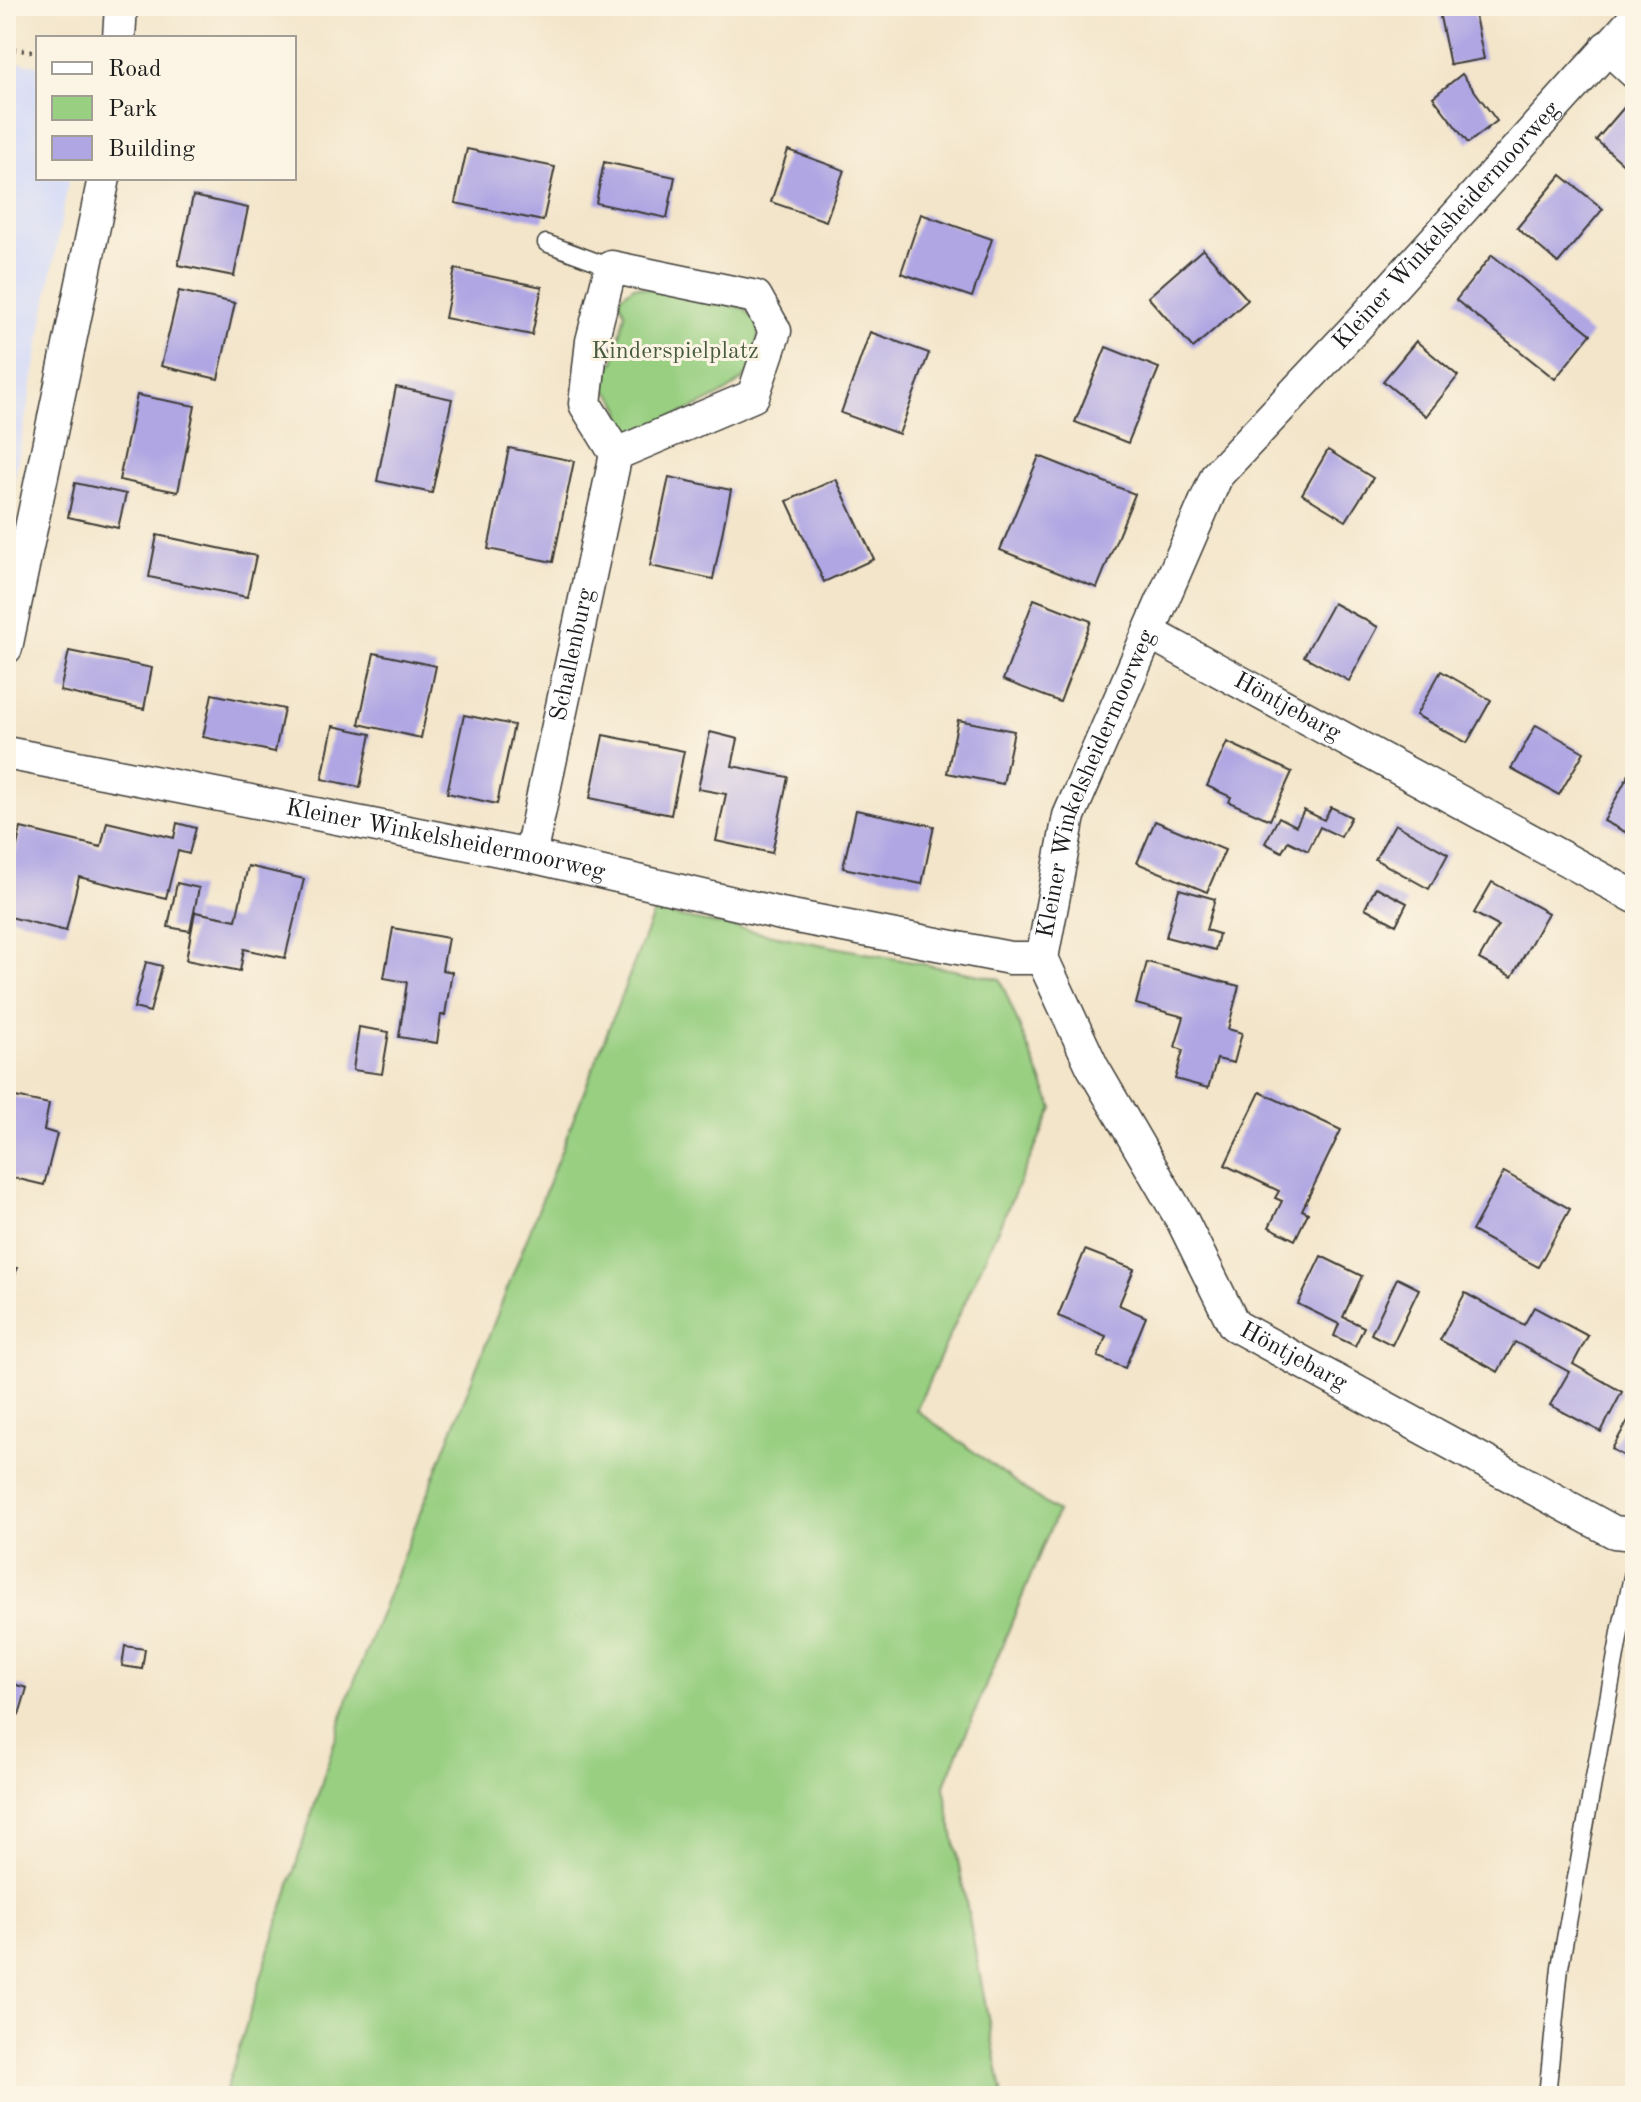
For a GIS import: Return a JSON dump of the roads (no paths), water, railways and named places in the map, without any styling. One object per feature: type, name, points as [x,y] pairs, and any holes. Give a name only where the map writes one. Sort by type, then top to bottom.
[{"type":"street","points":[[119,36],[121,6]]},
{"type":"street","name":"Kleiner Winkelsheidermoorweg","points":[[6,753],[530,856],[781,914],[1010,958],[1042,958],[1069,816],[1217,475],[1357,326],[1635,18]]},
{"type":"street","points":[[1607,47],[1635,73]]},
{"type":"street","points":[[6,648],[104,180]]},
{"type":"street","points":[[611,267],[756,297],[775,331],[753,396],[616,454],[585,404],[592,341],[611,267]]},
{"type":"street","name":"Schallenburg","points":[[530,856],[616,454]]},
{"type":"street","name":"Höntjebarg","points":[[1150,633],[1635,897]]},
{"type":"street","name":"Höntjebarg","points":[[1042,958],[1092,1066],[1183,1222],[1234,1325],[1614,1532],[1635,1534]]},
{"type":"lane","points":[[546,243],[611,267]]},
{"type":"lane","points":[[1547,2096],[1560,1967],[1635,1563]]},
{"type":"park label","name":"Kinderspielplatz","points":[[675,352]]}]
